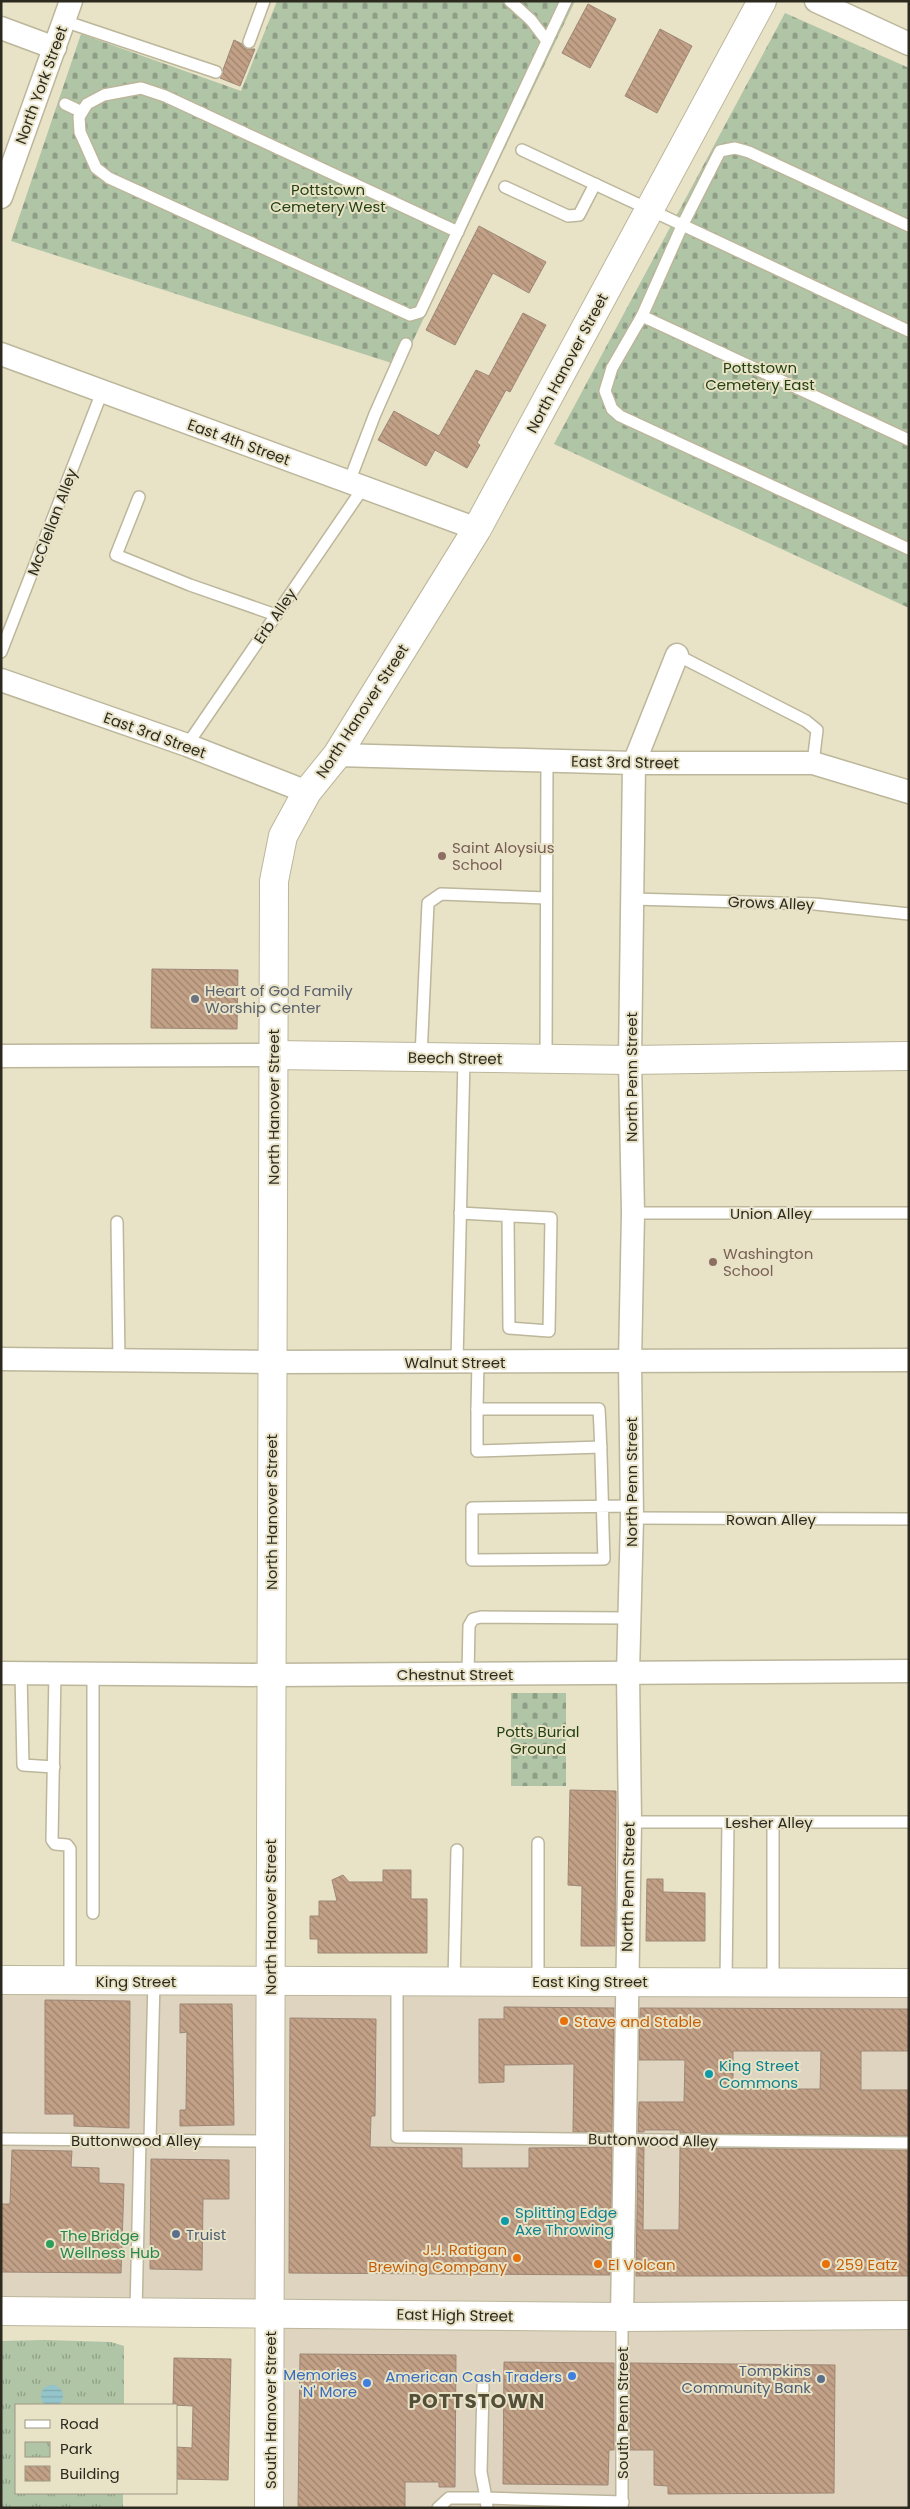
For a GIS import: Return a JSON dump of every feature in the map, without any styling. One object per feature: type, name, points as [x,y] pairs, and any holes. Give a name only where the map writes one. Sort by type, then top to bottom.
[{"type":"street","name":"North Hanover Street","points":[[270,2313],[270,1676],[274,881],[283,836],[307,792],[337,755],[477,529],[762,1]]},
{"type":"street","points":[[816,1],[909,44]]},
{"type":"street","name":"North York Street","points":[[2,192],[68,11]]},
{"type":"street","points":[[1,28],[55,48]]},
{"type":"street","name":"East 4th Street","points":[[1,354],[477,529]]},
{"type":"street","name":"North Penn Street","points":[[622,2317],[630,1822],[628,1672],[632,1512],[630,1362],[632,1213],[630,1060],[634,763],[677,655]]},
{"type":"street","name":"East 3rd Street","points":[[1,680],[187,745],[307,792]]},
{"type":"street","name":"East 3rd Street","points":[[337,755],[634,763],[813,763],[909,792]]},
{"type":"street","name":"Beech Street","points":[[1,1056],[273,1056],[630,1060],[909,1056]]},
{"type":"street","name":"Walnut Street","points":[[1,1359],[272,1362],[909,1360]]},
{"type":"street","name":"Chestnut Street","points":[[11,1673],[55,1672],[270,1676],[909,1671]]},
{"type":"street","name":"King Street","points":[[1,1980],[270,1982]]},
{"type":"street","name":"East King Street","points":[[270,1982],[626,1980],[909,1983]]},
{"type":"street","name":"East High Street","points":[[1,2311],[622,2317],[909,2315]]},
{"type":"street","name":"South Hanover Street","points":[[269,2508],[270,2313]]},
{"type":"lane","points":[[249,42],[264,1]]},
{"type":"lane","points":[[510,1],[532,20],[547,41]]},
{"type":"lane","points":[[458,232],[165,96],[141,88],[104,94],[87,104],[79,117],[80,132],[96,168],[109,178],[410,315],[420,312],[458,232],[566,1]]},
{"type":"lane","points":[[68,11],[216,72]]},
{"type":"lane","points":[[65,104],[82,112]]},
{"type":"lane","points":[[909,226],[749,152],[735,148],[720,151],[682,226],[642,316],[612,368],[605,391],[612,409],[620,416],[909,549]]},
{"type":"lane","points":[[522,150],[909,332]]},
{"type":"lane","points":[[505,187],[568,216],[579,215],[595,184]]},
{"type":"lane","points":[[642,316],[909,440]]},
{"type":"lane","name":"Erb Alley","points":[[187,745],[276,614],[356,485],[375,414],[406,344]]},
{"type":"lane","name":"McClellan Alley","points":[[1,652],[102,392]]},
{"type":"lane","points":[[139,497],[116,555],[190,585],[276,614]]},
{"type":"lane","points":[[677,655],[806,721],[817,730],[813,763]]},
{"type":"lane","points":[[546,1059],[547,760]]},
{"type":"lane","points":[[421,1057],[428,903],[441,894],[546,898]]},
{"type":"lane","name":"Grows Alley","points":[[632,899],[815,904],[909,914]]},
{"type":"lane","points":[[464,1058],[460,1213],[467,1362],[477,1410],[477,1450],[601,1447]]},
{"type":"lane","points":[[460,1213],[551,1218],[549,1330],[509,1328],[508,1216]]},
{"type":"lane","name":"Union Alley","points":[[632,1213],[909,1213]]},
{"type":"lane","points":[[117,1222],[119,1360]]},
{"type":"lane","points":[[477,1410],[600,1410],[602,1506]]},
{"type":"lane","name":"Rowan Alley","points":[[602,1506],[604,1559],[472,1560],[472,1508],[602,1506],[632,1512],[909,1519]]},
{"type":"lane","points":[[468,1674],[469,1626],[473,1619],[481,1617],[629,1618]]},
{"type":"lane","points":[[55,1672],[52,1840],[55,1844],[67,1845],[70,1849],[70,1981]]},
{"type":"lane","points":[[11,1673],[23,1765],[54,1767]]},
{"type":"lane","points":[[93,1673],[93,1913]]},
{"type":"lane","name":"Lesher Alley","points":[[630,1822],[909,1822]]},
{"type":"lane","points":[[726,1981],[728,1822]]},
{"type":"lane","points":[[772,1822],[773,1981]]},
{"type":"lane","points":[[538,1844],[538,1981]]},
{"type":"lane","points":[[454,1981],[457,1850]]},
{"type":"lane","points":[[136,2311],[154,1981]]},
{"type":"lane","name":"Buttonwood Alley","points":[[398,1982],[397,2137],[909,2143]]},
{"type":"lane","name":"Buttonwood Alley","points":[[1,2139],[270,2141]]},
{"type":"lane","name":"South Penn Street","points":[[622,2317],[622,2505]]},
{"type":"lane","points":[[483,2386],[481,2472],[487,2503]]},
{"type":"lane","points":[[438,2508],[449,2498],[487,2503],[622,2505]]},
{"type":"shaded area","points":[[1,1981],[909,1985],[909,2508],[269,2508],[270,2313],[1,2311]]},
{"type":"green space","name":"Pottstown Cemetery West","points":[[277,1],[575,1],[401,366],[11,241],[81,34],[241,91]]},
{"type":"green space","name":"Pottstown Cemetery East","points":[[785,13],[909,68],[909,608],[554,444]]},
{"type":"green space","name":"Potts Burial Ground","points":[[511,1693],[566,1693],[566,1786],[511,1786]]},
{"type":"green space","points":[[1,2341],[111,2342],[124,2346],[124,2404],[15,2404],[15,2494],[123,2494],[123,2508],[1,2508]]},
{"type":"water","points":[[48,2386],[56,2386],[62,2392],[62,2400],[58,2404],[46,2404],[42,2400],[42,2392]]},
{"type":"building","points":[[588,4],[616,19],[590,68],[562,53]]},
{"type":"building","points":[[660,29],[692,46],[657,113],[625,96]]},
{"type":"building","points":[[234,40],[242,44],[246,49],[255,49],[240,86],[220,78]]},
{"type":"building","points":[[479,226],[546,262],[529,293],[493,273],[455,345],[426,330]]},
{"type":"building","points":[[523,313],[546,325],[510,392],[506,390],[477,443],[480,445],[467,468],[435,450],[426,466],[378,440],[394,411],[439,436],[476,370],[489,376]]},
{"type":"building","name":"Heart of God Family Worship Center","points":[[152,969],[238,970],[237,1029],[151,1028]]},
{"type":"building","points":[[570,1790],[616,1791],[615,1946],[581,1946],[582,1886],[568,1885]]},
{"type":"building","points":[[383,1870],[411,1870],[411,1899],[427,1899],[427,1953],[318,1953],[318,1939],[310,1939],[310,1916],[319,1916],[319,1901],[337,1901],[332,1880],[343,1875],[349,1882],[383,1882]]},
{"type":"building","points":[[647,1879],[663,1879],[663,1892],[705,1893],[705,1941],[646,1941]]},
{"type":"building","points":[[45,2000],[130,2001],[129,2128],[74,2126],[74,2114],[45,2114]]},
{"type":"building","points":[[180,2004],[232,2004],[234,2125],[180,2126],[180,2110],[186,2110],[187,2032],[180,2033]]},
{"type":"building","points":[[504,2007],[614,2008],[612,2132],[573,2132],[574,2064],[504,2065],[504,2082],[479,2083],[479,2019],[504,2019]]},
{"type":"building","name":"King Street Commons","points":[[640,2008],[909,2009],[909,2051],[861,2051],[861,2090],[909,2090],[909,2136],[680,2133],[680,2130],[644,2130],[644,2132],[638,2132],[639,2102],[684,2102],[685,2060],[639,2060]],"holes":[[[733,2051],[821,2051],[820,2089],[733,2089]]]},
{"type":"building","points":[[290,2018],[376,2019],[375,2116],[371,2116],[370,2147],[462,2148],[462,2168],[529,2168],[529,2148],[612,2147],[610,2275],[289,2273]]},
{"type":"building","points":[[638,2147],[644,2147],[643,2230],[679,2230],[680,2148],[909,2150],[909,2276],[636,2276]]},
{"type":"building","points":[[12,2150],[72,2151],[71,2167],[99,2168],[99,2183],[124,2184],[121,2273],[1,2272],[1,2204],[10,2204]]},
{"type":"building","name":"Truist","points":[[151,2159],[229,2160],[229,2199],[203,2199],[202,2270],[150,2269]]},
{"type":"building","points":[[300,2354],[456,2355],[455,2487],[439,2487],[439,2482],[405,2482],[405,2508],[298,2508]]},
{"type":"building","points":[[174,2358],[231,2359],[228,2480],[178,2479],[178,2447],[192,2448],[193,2406],[173,2404]]},
{"type":"building","points":[[504,2362],[614,2363],[614,2450],[609,2450],[608,2485],[503,2484]]},
{"type":"building","points":[[630,2363],[835,2365],[834,2493],[668,2494],[668,2486],[654,2485],[654,2450],[630,2450]]},
{"type":"place","name":"Saint Aloysius School","points":[[442,856]]},
{"type":"place","name":"Heart of God Family Worship Center","points":[[195,999]]},
{"type":"place","name":"Washington School","points":[[713,1262]]},
{"type":"place","name":"Stave and Stable","points":[[564,2021]]},
{"type":"place","name":"King Street Commons","points":[[709,2074]]},
{"type":"place","name":"Splitting Edge Axe Throwing","points":[[505,2221]]},
{"type":"place","name":"Truist","points":[[176,2234]]},
{"type":"place","name":"The Bridge Wellness Hub","points":[[50,2244]]},
{"type":"place","name":"J.J. Ratigan Brewing Company","points":[[517,2258]]},
{"type":"place","name":"El Volcan","points":[[598,2264]]},
{"type":"place","name":"259 Eatz","points":[[826,2264]]},
{"type":"place","name":"American Cash Traders","points":[[572,2376]]},
{"type":"place","name":"Tompkins Community Bank","points":[[821,2379]]},
{"type":"place","name":"Memories 'N' More","points":[[367,2383]]},
{"type":"district","name":"POTTSTOWN","points":[[477,2401]]}]
